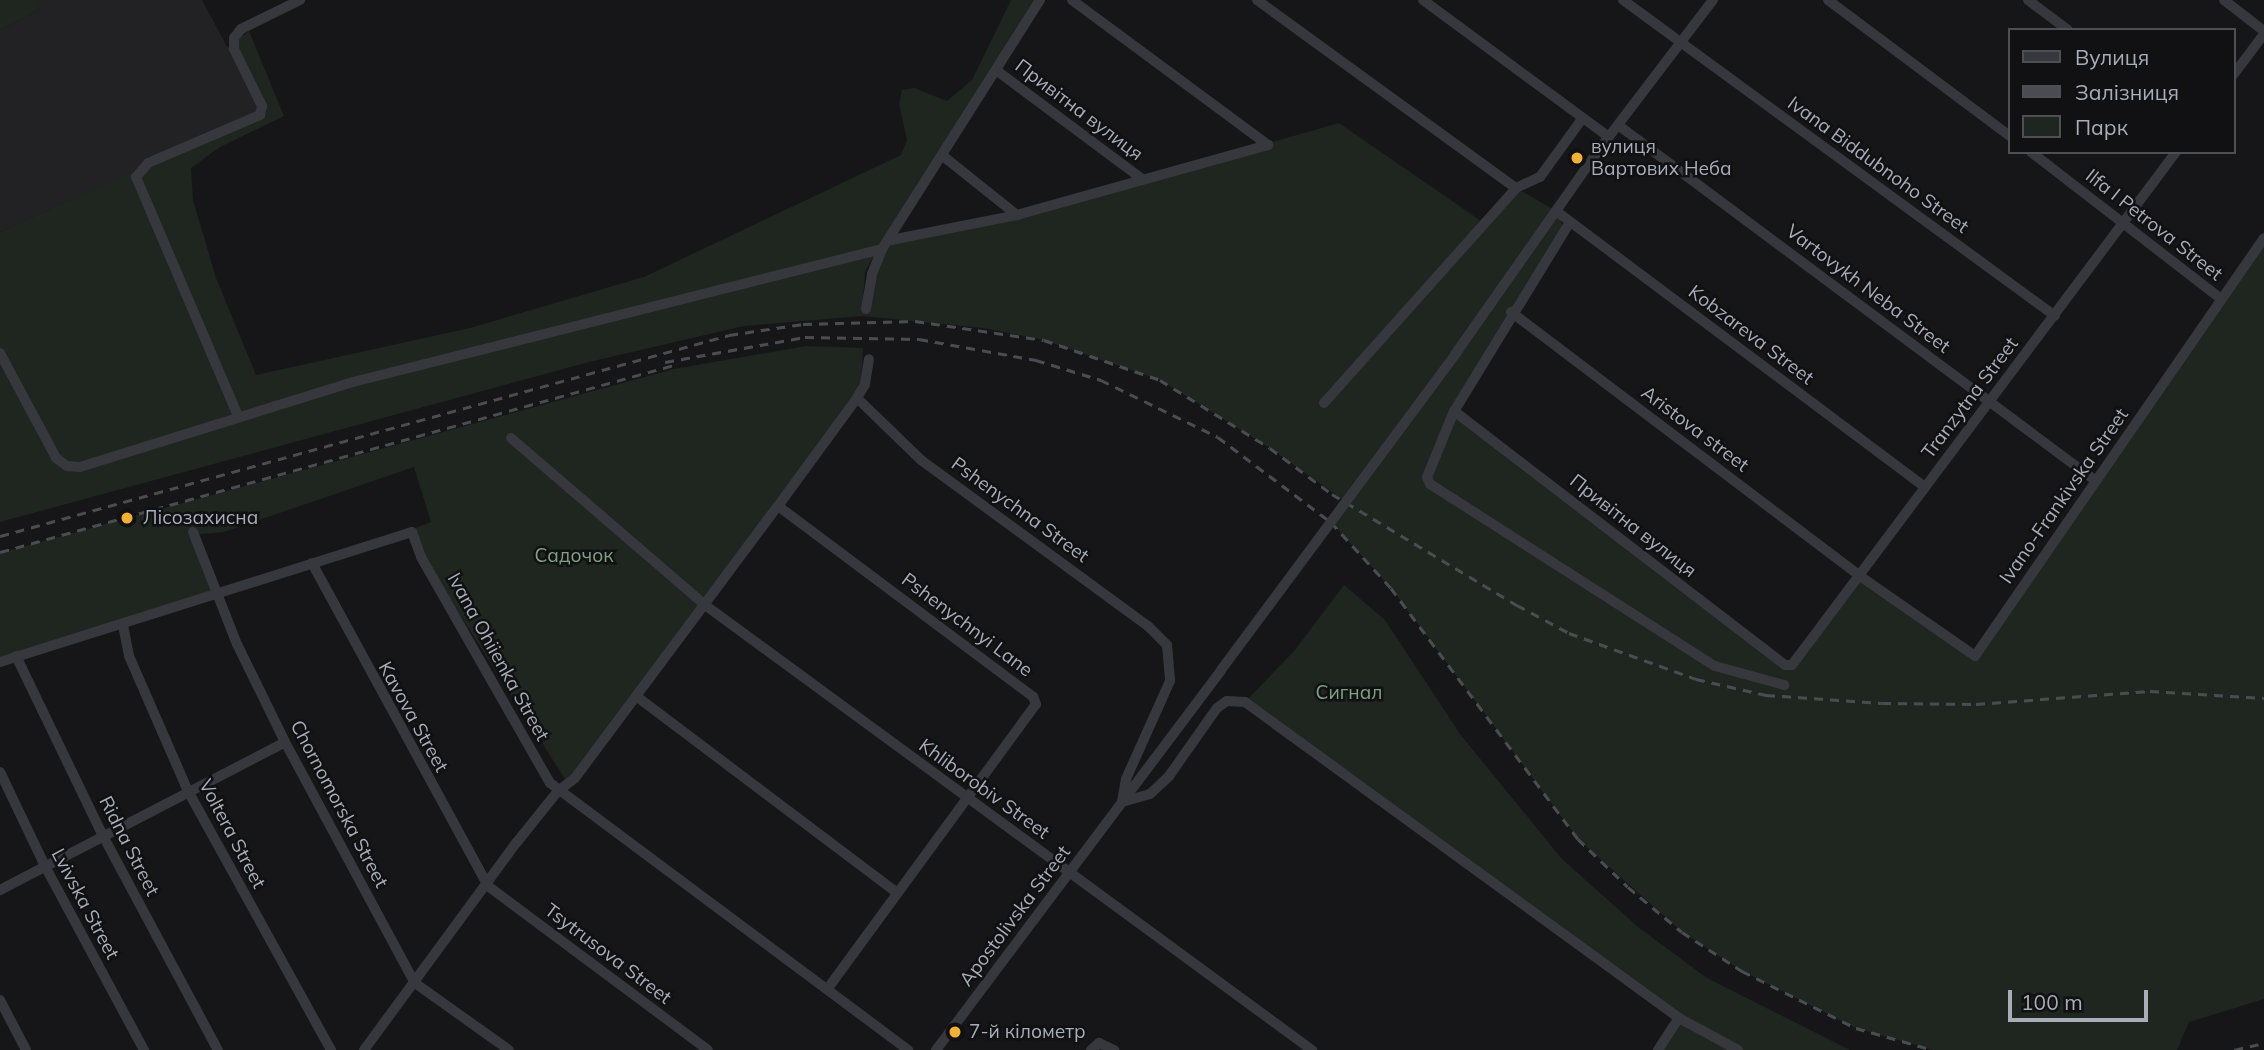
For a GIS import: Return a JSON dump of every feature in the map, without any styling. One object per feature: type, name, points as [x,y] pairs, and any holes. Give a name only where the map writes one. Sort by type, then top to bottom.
[{"type":"street","points":[[238,416],[136,177],[148,163],[260,115],[262,106],[234,49],[234,38],[241,29],[300,0]]},
{"type":"street","points":[[866,309],[872,274],[882,249],[891,240],[1040,0]]},
{"type":"street","name":"Привітна вулиця","points":[[891,240],[1017,215],[1141,178],[1268,145],[1072,0]]},
{"type":"street","points":[[1257,0],[1521,186]]},
{"type":"street","points":[[1423,0],[1609,137]]},
{"type":"street","name":"Ivana Biddubnoho Street","points":[[1623,0],[2054,316]]},
{"type":"street","name":"Apostolivska Street","points":[[936,1050],[1456,353],[1601,146],[1713,0]]},
{"type":"street","points":[[1828,0],[2008,135]]},
{"type":"street","points":[[2028,0],[2065,28]]},
{"type":"street","points":[[2224,0],[2264,32],[2236,71]]},
{"type":"street","name":"Привітна вулиця","points":[[996,70],[1141,178]]},
{"type":"street","points":[[1324,403],[1521,186],[1549,167],[1583,119]]},
{"type":"street","name":"Vartovykh Neba Street","points":[[1618,125],[2096,481]]},
{"type":"street","name":"Ilfa I Petrova Street","points":[[2035,154],[2221,299]]},
{"type":"street","name":"Tranzytna Street","points":[[1792,665],[2174,154]]},
{"type":"street","points":[[943,156],[1017,215]]},
{"type":"street","name":"Kobzareva Street","points":[[1556,211],[1924,487]]},
{"type":"street","points":[[1570,222],[1511,312],[1454,411],[1427,477],[1430,484],[1715,666],[1784,685]]},
{"type":"street","name":"Ivano-Frankivska Street","points":[[1857,575],[1975,656],[2264,238]]},
{"type":"street","points":[[0,352],[51,450],[67,467],[80,467],[238,416],[353,383],[882,249]]},
{"type":"street","name":"Aristova street","points":[[1511,312],[1857,575]]},
{"type":"street","points":[[364,1050],[558,791],[575,778],[857,398],[865,384],[869,359]]},
{"type":"street","name":"Pshenychna Street","points":[[857,398],[921,460],[1148,625],[1167,645],[1170,681],[1126,779],[1122,802]]},
{"type":"street","name":"Привітна вулиця","points":[[1454,411],[1785,666],[1792,665]]},
{"type":"street","name":"Khliborobiv Street","points":[[511,438],[705,605],[966,799],[1312,1050]]},
{"type":"street","name":"Pshenychnyi Lane","points":[[778,506],[1033,697],[1032,712],[966,799]]},
{"type":"street","name":"Chornomorska Street","points":[[192,532],[217,596],[285,742],[415,982],[509,1050]]},
{"type":"street","name":"Ivana Ohiienka Street","points":[[0,662],[217,596],[312,562],[412,532],[421,557],[521,736],[558,791],[581,802],[908,1050]]},
{"type":"street","name":"Kavova Street","points":[[312,562],[488,886]]},
{"type":"street","name":"Voltera Street","points":[[122,625],[130,656],[188,791],[331,1050]]},
{"type":"street","name":"Ridna Street","points":[[16,656],[102,834],[218,1050]]},
{"type":"street","points":[[636,696],[896,892]]},
{"type":"street","points":[[1122,802],[1150,794],[1169,776],[1217,708],[1227,701],[1245,702],[1679,1018],[1738,1050]]},
{"type":"street","points":[[0,890],[46,868],[102,834],[285,742]]},
{"type":"street","name":"Lvivska Street","points":[[0,772],[46,868],[144,1050]]},
{"type":"street","points":[[828,988],[966,799]]},
{"type":"street","name":"Tsytrusova Street","points":[[488,886],[708,1050]]},
{"type":"street","points":[[0,1000],[26,1050]]},
{"type":"street","points":[[1658,1050],[1679,1018]]},
{"type":"street","points":[[1091,1050],[1099,1043],[1114,1050]]},
{"type":"shaded area","points":[[35,0],[202,0],[259,106],[253,118],[0,232],[0,30],[38,10]]},
{"type":"green space","points":[[0,0],[35,0],[38,10],[0,30]]},
{"type":"green space","points":[[1011,0],[1040,0],[892,239],[1017,215],[1339,123],[1481,221],[1516,188],[1556,211],[1565,231],[1454,411],[1785,665],[1857,574],[1975,656],[2264,238],[2264,999],[2189,1022],[2177,1050],[1933,1050],[1856,1028],[1742,971],[1682,932],[1578,839],[1391,588],[1331,522],[1346,502],[1270,448],[1160,380],[1044,340],[983,328],[862,316],[744,326],[589,362],[0,522],[0,232],[253,117],[259,106],[227,48],[249,31],[284,116],[220,147],[191,168],[193,200],[216,278],[256,375],[470,328],[644,277],[901,155],[907,140],[899,104],[902,90],[914,88],[947,101],[972,80]],"holes":[[[879,246],[862,312],[865,272]]]},
{"type":"green space","name":"Садочок","points":[[806,346],[863,348],[861,383],[853,400],[567,782],[423,557],[413,529],[431,522],[414,467],[224,532],[191,535],[213,594],[0,657],[0,553],[674,369]]},
{"type":"green space","name":"Сигнал","points":[[1344,585],[1385,620],[1460,734],[1561,858],[1638,927],[1707,978],[1850,1050],[1658,1050],[1679,1019],[1245,702],[1295,650]]},
{"type":"railway","points":[[0,536],[729,335],[803,324],[915,321],[1044,340],[1160,380],[1270,448],[1332,494],[1517,605],[1569,633],[1696,679],[1766,695],[1882,703],[1976,704],[2150,691],[2264,698]]},
{"type":"railway","points":[[665,362],[805,337],[919,339],[1036,360],[1101,380],[1218,437],[1331,522],[1391,588],[1578,839],[1628,887],[1682,932],[1742,971],[1856,1028],[1933,1050]]},
{"type":"railway","points":[[0,552],[674,365]]},
{"type":"railway","points":[[2234,1050],[2264,1043]]},
{"type":"place","name":"вулиця Вартових Неба","points":[[1577,158]]},
{"type":"place","name":"Лісозахисна","points":[[127,518]]},
{"type":"place","name":"7-й кілометр","points":[[955,1032]]}]
